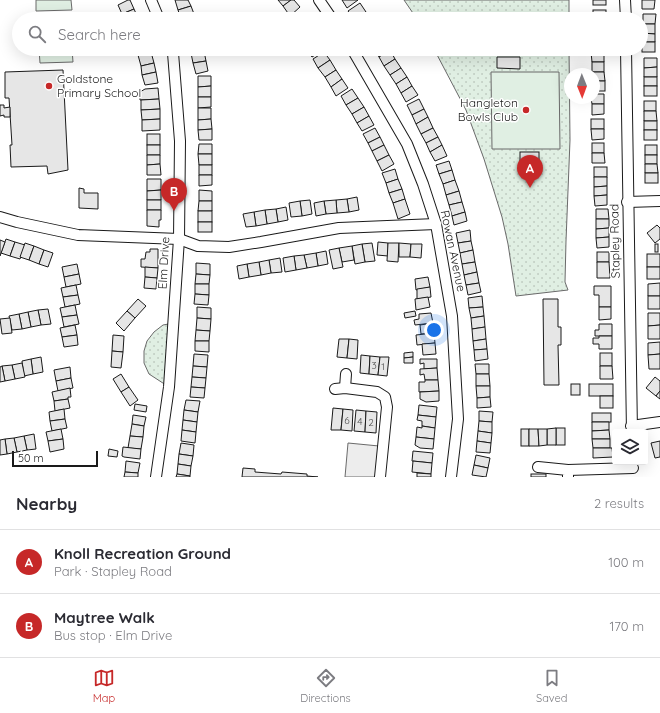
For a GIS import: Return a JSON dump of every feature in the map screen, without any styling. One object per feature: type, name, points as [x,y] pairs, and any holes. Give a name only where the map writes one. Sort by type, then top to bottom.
[{"type":"street","points":[[151,0],[156,12]]},
{"type":"street","points":[[319,0],[327,12]]},
{"type":"street","points":[[625,0],[626,12]]},
{"type":"street","name":"Elm Drive","points":[[156,477],[169,387],[179,239],[180,141],[172,56]]},
{"type":"street","name":"Rowan Avenue","points":[[356,56],[407,144],[423,184],[436,224],[452,316],[458,418],[451,477]]},
{"type":"street","name":"Stapley Road","points":[[626,56],[631,429]]},
{"type":"street","points":[[627,202],[660,201]]},
{"type":"street","points":[[0,217],[24,224],[78,235],[179,239],[198,246],[229,246],[261,242],[339,228],[436,224]]},
{"type":"street","points":[[345,388],[346,374]]},
{"type":"street","points":[[335,389],[345,388],[377,392],[385,397],[387,407],[380,477]]},
{"type":"street","points":[[631,429],[660,422]]},
{"type":"street","points":[[538,467],[568,473],[633,469]]},
{"type":"green space","points":[[36,0],[71,0],[72,10],[36,11]]},
{"type":"green space","points":[[404,0],[569,0],[569,12],[412,12]]},
{"type":"green space","points":[[40,56],[73,56],[73,62],[40,63]]},
{"type":"green space","points":[[438,56],[569,56],[569,68],[564,68],[564,104],[570,104],[570,140],[565,282],[568,290],[516,296],[502,217],[484,159],[466,110]]},
{"type":"green space","name":"Hangleton Bowls Club","points":[[491,72],[559,72],[560,149],[492,149]]},
{"type":"green space","points":[[174,323],[169,387],[149,374],[144,363],[144,351],[147,341],[154,332],[163,325]]},
{"type":"shaded area","points":[[348,443],[379,446],[375,477],[345,477]]},
{"type":"building","points":[[130,0],[134,9],[127,12],[121,12],[118,5]]},
{"type":"building","points":[[175,0],[188,0],[191,6],[178,10]]},
{"type":"building","points":[[278,0],[291,0],[283,6]]},
{"type":"building","points":[[291,0],[294,0],[300,7],[294,12],[287,12],[283,6]]},
{"type":"building","points":[[342,0],[358,0],[347,8]]},
{"type":"building","points":[[593,0],[606,0],[606,5],[593,5]]},
{"type":"building","points":[[642,0],[655,0],[654,9],[642,9]]},
{"type":"building","points":[[360,3],[366,12],[349,12],[348,11]]},
{"type":"building","points":[[191,6],[193,12],[179,12],[178,10]]},
{"type":"building","points":[[134,9],[135,12],[127,12]]},
{"type":"building","points":[[593,10],[606,10],[606,12],[593,12]]},
{"type":"building","points":[[648,14],[656,14],[655,24],[648,24]]},
{"type":"building","points":[[648,24],[655,24],[655,34],[648,33]]},
{"type":"building","points":[[648,33],[655,34],[655,42],[648,42]]},
{"type":"building","points":[[648,42],[655,42],[655,52],[648,52]]},
{"type":"building","points":[[138,56],[152,56],[154,63],[141,66]]},
{"type":"building","points":[[192,56],[205,56],[206,61],[193,63]]},
{"type":"building","points":[[318,56],[327,56],[330,60],[318,68],[313,59]]},
{"type":"building","points":[[393,56],[395,59],[384,66],[379,57]]},
{"type":"building","points":[[591,56],[604,56],[604,62],[592,62]]},
{"type":"building","points":[[497,57],[520,57],[520,69],[497,68]]},
{"type":"building","points":[[644,58],[657,58],[657,67],[644,68]]},
{"type":"building","points":[[395,59],[401,68],[390,75],[384,66]]},
{"type":"building","points":[[330,60],[336,70],[325,77],[318,68]]},
{"type":"building","points":[[206,61],[208,71],[196,74],[193,63]]},
{"type":"building","points":[[592,62],[604,62],[604,72],[600,72],[600,68],[592,68]]},
{"type":"building","points":[[154,63],[156,72],[142,75],[141,66]]},
{"type":"building","points":[[657,67],[657,77],[644,77],[644,68]]},
{"type":"building","points":[[401,68],[407,77],[396,84],[390,75]]},
{"type":"building","points":[[63,70],[68,170],[48,174],[47,166],[11,167],[10,145],[12,145],[9,98],[5,98],[5,72]]},
{"type":"building","points":[[336,70],[342,79],[331,87],[325,77]]},
{"type":"building","points":[[156,72],[158,83],[145,85],[142,75]]},
{"type":"building","points":[[600,72],[604,72],[605,81],[600,81]]},
{"type":"building","points":[[198,76],[211,76],[211,86],[198,87]]},
{"type":"building","points":[[407,77],[412,86],[401,93],[396,84]]},
{"type":"building","points":[[644,77],[657,77],[657,86],[644,86]]},
{"type":"building","points":[[342,79],[348,88],[336,96],[331,87]]},
{"type":"building","points":[[600,81],[605,81],[605,91],[600,91]]},
{"type":"building","points":[[211,86],[211,97],[198,97],[198,87]]},
{"type":"building","points":[[412,86],[418,95],[406,102],[401,93]]},
{"type":"building","points":[[644,86],[657,86],[657,96],[644,96]]},
{"type":"building","points":[[158,88],[159,99],[140,100],[140,92],[145,89]]},
{"type":"building","points":[[352,89],[358,98],[346,105],[341,96]]},
{"type":"building","points":[[600,94],[604,94],[604,104],[600,104]]},
{"type":"building","points":[[198,97],[211,97],[211,107],[198,108]]},
{"type":"building","points":[[358,98],[364,107],[352,114],[346,105]]},
{"type":"building","points":[[159,99],[160,109],[141,110],[141,100]]},
{"type":"building","points":[[419,99],[424,109],[412,115],[407,105]]},
{"type":"building","points":[[644,101],[656,101],[656,111],[644,111]]},
{"type":"building","points":[[592,104],[604,104],[604,114],[592,115]]},
{"type":"building","points":[[0,105],[4,105],[4,108],[10,107],[10,117],[4,117],[4,115],[0,116]]},
{"type":"building","points":[[364,107],[369,116],[357,123],[352,114]]},
{"type":"building","points":[[198,108],[211,108],[211,119],[198,120]]},
{"type":"building","points":[[160,109],[160,119],[142,120],[141,110]]},
{"type":"building","points":[[424,109],[428,117],[416,124],[412,115]]},
{"type":"building","points":[[644,111],[656,111],[657,121],[644,121]]},
{"type":"building","points":[[369,116],[374,125],[362,131],[357,123]]},
{"type":"building","points":[[428,117],[433,128],[421,134],[416,124]]},
{"type":"building","points":[[160,119],[160,130],[142,131],[142,120]]},
{"type":"building","points":[[211,119],[212,129],[198,130],[198,120]]},
{"type":"building","points":[[591,119],[604,119],[604,129],[591,129]]},
{"type":"building","points":[[644,121],[657,121],[657,130],[644,130]]},
{"type":"building","points":[[375,128],[380,137],[368,143],[363,134]]},
{"type":"building","points":[[433,128],[438,137],[426,143],[421,134]]},
{"type":"building","points":[[212,129],[212,140],[199,140],[198,130]]},
{"type":"building","points":[[591,129],[604,129],[604,139],[592,140]]},
{"type":"building","points":[[644,130],[657,130],[657,140],[644,140]]},
{"type":"building","points":[[147,134],[160,134],[160,145],[147,145]]},
{"type":"building","points":[[380,137],[384,145],[372,151],[368,143]]},
{"type":"building","points":[[438,137],[442,145],[430,152],[426,143]]},
{"type":"building","points":[[592,143],[604,143],[604,153],[592,153]]},
{"type":"building","points":[[199,144],[212,144],[212,154],[198,154]]},
{"type":"building","points":[[147,145],[160,145],[160,155],[147,155]]},
{"type":"building","points":[[384,145],[389,155],[377,161],[372,151]]},
{"type":"building","points":[[442,145],[447,156],[435,161],[430,152]]},
{"type":"building","points":[[645,145],[657,145],[657,155],[645,155]]},
{"type":"building","points":[[520,152],[539,152],[539,166],[520,166]]},
{"type":"building","points":[[592,153],[604,153],[605,163],[592,163]]},
{"type":"building","points":[[198,154],[212,154],[212,165],[199,165]]},
{"type":"building","points":[[147,155],[160,155],[160,164],[147,165]]},
{"type":"building","points":[[389,155],[394,164],[382,171],[377,161]]},
{"type":"building","points":[[645,155],[657,155],[657,164],[645,164]]},
{"type":"building","points":[[449,161],[452,170],[439,174],[436,165]]},
{"type":"building","points":[[160,164],[161,175],[147,175],[147,165]]},
{"type":"building","points":[[645,164],[657,164],[658,173],[645,173]]},
{"type":"building","points":[[199,165],[212,165],[212,175],[199,175]]},
{"type":"building","points":[[594,167],[607,167],[607,177],[594,177]]},
{"type":"building","points":[[395,169],[398,179],[386,183],[382,173]]},
{"type":"building","points":[[452,170],[455,180],[443,184],[439,174]]},
{"type":"building","points":[[645,173],[658,173],[658,183],[645,183]]},
{"type":"building","points":[[199,175],[212,175],[212,185],[199,186]]},
{"type":"building","points":[[594,177],[607,177],[607,186],[594,187]]},
{"type":"building","points":[[147,179],[161,179],[161,190],[147,191]]},
{"type":"building","points":[[398,179],[402,189],[389,193],[386,183]]},
{"type":"building","points":[[455,180],[459,191],[446,195],[443,184]]},
{"type":"building","points":[[607,186],[607,195],[594,196],[594,187]]},
{"type":"building","points":[[79,188],[84,189],[84,193],[98,193],[98,209],[79,208]]},
{"type":"building","points":[[402,189],[405,199],[393,203],[389,193]]},
{"type":"building","points":[[161,190],[161,200],[147,200],[147,191]]},
{"type":"building","points":[[199,190],[212,191],[212,201],[199,201]]},
{"type":"building","points":[[459,191],[462,202],[449,205],[446,195]]},
{"type":"building","points":[[607,195],[607,205],[595,206],[594,196]]},
{"type":"building","points":[[357,197],[359,210],[349,212],[347,199]]},
{"type":"building","points":[[347,199],[349,212],[337,213],[336,200]]},
{"type":"building","points":[[405,199],[410,214],[398,219],[393,203]]},
{"type":"building","points":[[147,200],[161,200],[161,210],[147,210]]},
{"type":"building","points":[[310,200],[312,214],[302,216],[300,201]]},
{"type":"building","points":[[336,200],[337,213],[326,214],[324,201]]},
{"type":"building","points":[[199,201],[212,201],[212,211],[198,211]]},
{"type":"building","points":[[300,201],[302,216],[291,217],[289,203]]},
{"type":"building","points":[[324,201],[326,214],[316,216],[314,203]]},
{"type":"building","points":[[462,202],[465,212],[452,216],[449,205]]},
{"type":"building","points":[[286,207],[288,220],[278,222],[276,209]]},
{"type":"building","points":[[276,209],[278,222],[267,224],[265,210]]},
{"type":"building","points":[[596,209],[608,209],[609,219],[596,219]]},
{"type":"building","points":[[147,210],[161,210],[159,227],[147,226]]},
{"type":"building","points":[[265,210],[267,224],[256,226],[254,212]]},
{"type":"building","points":[[198,211],[212,211],[212,222],[198,222]]},
{"type":"building","points":[[254,212],[256,226],[246,227],[243,214]]},
{"type":"building","points":[[465,212],[467,221],[454,225],[452,216]]},
{"type":"building","points":[[596,219],[609,219],[609,228],[596,229]]},
{"type":"building","points":[[198,222],[212,222],[212,232],[198,232]]},
{"type":"building","points":[[657,225],[660,228],[660,239],[655,243],[647,233]]},
{"type":"building","points":[[609,228],[609,237],[596,238],[596,229]]},
{"type":"building","points":[[470,230],[471,241],[458,243],[456,233]]},
{"type":"building","points":[[609,237],[609,247],[597,248],[596,238]]},
{"type":"building","points":[[6,239],[15,242],[10,256],[1,253]]},
{"type":"building","points":[[0,240],[5,242],[0,256]]},
{"type":"building","points":[[471,241],[473,250],[460,253],[458,243]]},
{"type":"building","points":[[15,242],[25,245],[20,259],[10,256]]},
{"type":"building","points":[[378,242],[388,243],[388,256],[377,255]]},
{"type":"building","points":[[25,243],[34,246],[29,260],[20,257]]},
{"type":"building","points":[[372,243],[375,261],[365,262],[362,244]]},
{"type":"building","points":[[388,243],[399,243],[398,262],[387,261]]},
{"type":"building","points":[[399,243],[411,244],[410,257],[399,257]]},
{"type":"building","points":[[362,244],[365,262],[355,264],[352,246]]},
{"type":"building","points":[[411,244],[422,244],[421,258],[410,257]]},
{"type":"building","points":[[655,244],[658,244],[658,252],[655,252]]},
{"type":"building","points":[[34,246],[44,250],[39,264],[29,260]]},
{"type":"building","points":[[352,246],[354,260],[342,262],[339,248]]},
{"type":"building","points":[[339,248],[343,267],[333,269],[329,250]]},
{"type":"building","points":[[150,249],[158,249],[158,268],[141,267],[141,259],[145,259],[146,252],[150,252]]},
{"type":"building","points":[[44,250],[53,253],[48,267],[39,264]]},
{"type":"building","points":[[473,250],[475,262],[462,264],[460,253]]},
{"type":"building","points":[[326,251],[328,264],[318,266],[316,253]]},
{"type":"building","points":[[597,252],[609,252],[609,262],[597,262]]},
{"type":"building","points":[[316,253],[318,266],[307,268],[304,255]]},
{"type":"building","points":[[647,254],[660,254],[660,267],[647,267]]},
{"type":"building","points":[[304,255],[307,268],[296,270],[294,256]]},
{"type":"building","points":[[294,256],[296,270],[285,272],[283,258]]},
{"type":"building","points":[[280,258],[282,272],[271,273],[269,260]]},
{"type":"building","points":[[269,260],[271,273],[261,275],[259,262]]},
{"type":"building","points":[[259,262],[261,275],[249,277],[247,264]]},
{"type":"building","points":[[475,262],[477,272],[464,275],[462,264]]},
{"type":"building","points":[[597,262],[609,262],[610,278],[597,278]]},
{"type":"building","points":[[196,263],[210,264],[210,275],[196,274]]},
{"type":"building","points":[[77,264],[79,274],[64,277],[62,267]]},
{"type":"building","points":[[247,264],[249,277],[239,279],[237,266]]},
{"type":"building","points":[[145,267],[158,268],[157,278],[145,277]]},
{"type":"building","points":[[647,267],[660,267],[660,279],[647,279]]},
{"type":"building","points":[[477,272],[479,283],[466,285],[464,275]]},
{"type":"building","points":[[79,274],[81,284],[66,287],[64,277]]},
{"type":"building","points":[[196,274],[210,275],[209,284],[195,284]]},
{"type":"building","points":[[145,277],[157,278],[156,289],[144,288]]},
{"type":"building","points":[[428,277],[430,287],[416,290],[415,279]]},
{"type":"building","points":[[479,283],[481,292],[468,295],[466,285]]},
{"type":"building","points":[[660,283],[660,296],[648,296],[648,284]]},
{"type":"building","points":[[195,284],[209,284],[209,295],[195,294]]},
{"type":"building","points":[[76,285],[78,295],[63,297],[61,288]]},
{"type":"building","points":[[594,286],[611,286],[611,307],[599,307],[599,295],[594,295]]},
{"type":"building","points":[[430,287],[431,297],[417,299],[417,289]]},
{"type":"building","points":[[195,294],[209,295],[208,305],[194,304]]},
{"type":"building","points":[[78,295],[80,304],[65,307],[63,297]]},
{"type":"building","points":[[482,296],[483,307],[469,308],[468,298]]},
{"type":"building","points":[[648,296],[660,296],[660,309],[648,309]]},
{"type":"building","points":[[428,297],[430,307],[416,310],[415,299]]},
{"type":"building","points":[[138,299],[146,306],[135,318],[127,311]]},
{"type":"building","points":[[543,299],[558,299],[558,327],[561,327],[561,345],[558,345],[559,385],[544,385]]},
{"type":"building","points":[[75,305],[77,315],[62,317],[60,308]]},
{"type":"building","points":[[197,307],[211,308],[211,319],[197,318]]},
{"type":"building","points":[[483,307],[484,316],[471,318],[469,308]]},
{"type":"building","points":[[599,307],[611,307],[611,319],[599,320]]},
{"type":"building","points":[[48,309],[51,324],[41,325],[38,310]]},
{"type":"building","points":[[38,310],[41,325],[31,327],[28,312]]},
{"type":"building","points":[[127,311],[135,318],[124,331],[116,323]]},
{"type":"building","points":[[415,311],[416,316],[405,318],[404,313]]},
{"type":"building","points":[[28,312],[31,327],[22,329],[19,314]]},
{"type":"building","points":[[431,313],[433,323],[415,325],[414,320],[419,319],[419,314]]},
{"type":"building","points":[[648,313],[660,313],[660,325],[648,326]]},
{"type":"building","points":[[19,314],[22,329],[12,330],[9,316]]},
{"type":"building","points":[[77,315],[79,324],[64,327],[62,317]]},
{"type":"building","points":[[484,316],[485,327],[472,329],[471,318]]},
{"type":"building","points":[[10,318],[12,333],[2,334],[0,319]]},
{"type":"building","points":[[197,318],[211,319],[210,331],[196,330]]},
{"type":"building","points":[[433,323],[434,333],[421,334],[420,325]]},
{"type":"building","points":[[599,324],[612,324],[612,336],[595,336],[595,330],[599,330]]},
{"type":"building","points":[[75,325],[77,335],[62,337],[60,328]]},
{"type":"building","points":[[660,325],[660,339],[648,339],[648,326]]},
{"type":"building","points":[[485,327],[486,339],[473,341],[472,329]]},
{"type":"building","points":[[196,330],[210,331],[209,341],[195,341]]},
{"type":"building","points":[[434,333],[435,343],[417,345],[416,335]]},
{"type":"building","points":[[77,335],[78,345],[64,347],[62,337]]},
{"type":"building","points":[[113,335],[124,336],[123,352],[112,351]]},
{"type":"building","points":[[599,336],[612,336],[612,349],[599,349],[599,344],[593,344],[593,338],[599,338]]},
{"type":"building","points":[[339,339],[349,339],[347,358],[337,357]]},
{"type":"building","points":[[349,339],[358,340],[357,359],[347,358]]},
{"type":"building","points":[[486,339],[487,349],[474,350],[473,341]]},
{"type":"building","points":[[195,341],[209,341],[209,352],[195,351]]},
{"type":"building","points":[[660,342],[660,354],[648,355],[648,343]]},
{"type":"building","points":[[435,343],[436,354],[423,355],[422,344]]},
{"type":"building","points":[[487,349],[488,359],[475,361],[474,350]]},
{"type":"building","points":[[112,351],[123,352],[121,368],[111,367]]},
{"type":"building","points":[[413,352],[413,357],[404,358],[404,353]]},
{"type":"building","points":[[600,353],[612,353],[612,366],[600,366]]},
{"type":"building","points":[[194,354],[208,355],[207,367],[193,366]]},
{"type":"building","points":[[660,354],[660,369],[649,369],[648,355]]},
{"type":"building","points":[[361,355],[370,356],[369,374],[360,373]]},
{"type":"building","points":[[370,356],[380,357],[378,375],[369,374]]},
{"type":"building","points":[[41,357],[43,372],[33,374],[31,359]]},
{"type":"building","points":[[380,357],[389,357],[387,376],[378,375]]},
{"type":"building","points":[[413,357],[413,363],[404,363],[404,358]]},
{"type":"building","points":[[31,359],[33,374],[24,376],[22,361]]},
{"type":"building","points":[[420,359],[437,359],[437,368],[424,369],[424,363],[420,364]]},
{"type":"building","points":[[22,363],[25,377],[15,379],[12,365]]},
{"type":"building","points":[[475,364],[489,364],[489,374],[476,374]]},
{"type":"building","points":[[12,365],[15,379],[5,381],[2,366]]},
{"type":"building","points":[[2,366],[5,381],[0,382],[0,367]]},
{"type":"building","points":[[193,366],[207,367],[206,378],[192,377]]},
{"type":"building","points":[[600,366],[612,366],[613,379],[600,379]]},
{"type":"building","points":[[70,367],[71,378],[56,381],[54,370]]},
{"type":"building","points":[[437,368],[438,380],[425,380],[424,374],[420,375],[420,369]]},
{"type":"building","points":[[121,374],[129,387],[121,392],[113,379]]},
{"type":"building","points":[[476,374],[489,374],[490,386],[476,386]]},
{"type":"building","points":[[192,377],[206,378],[205,388],[191,387]]},
{"type":"building","points":[[655,377],[660,381],[660,391],[656,396],[646,388]]},
{"type":"building","points":[[71,378],[73,388],[58,391],[56,381]]},
{"type":"building","points":[[425,380],[438,380],[439,391],[419,392],[419,382],[425,382]]},
{"type":"building","points":[[571,384],[580,384],[580,395],[571,395]]},
{"type":"building","points":[[589,384],[613,384],[613,396],[589,396]]},
{"type":"building","points":[[476,386],[490,386],[490,397],[477,398]]},
{"type":"building","points":[[129,387],[138,400],[130,406],[121,392]]},
{"type":"building","points":[[191,387],[205,388],[204,398],[190,397]]},
{"type":"building","points":[[70,388],[71,397],[68,397],[68,399],[54,401],[52,392]]},
{"type":"building","points":[[439,391],[439,401],[426,402],[420,399],[420,392]]},
{"type":"building","points":[[660,391],[660,399],[656,396]]},
{"type":"building","points":[[600,396],[613,396],[613,408],[600,408]]},
{"type":"building","points":[[490,397],[491,407],[477,408],[477,398]]},
{"type":"building","points":[[68,399],[70,408],[55,411],[54,401]]},
{"type":"building","points":[[186,400],[200,401],[198,412],[184,410]]},
{"type":"building","points":[[135,404],[147,406],[146,412],[134,410]]},
{"type":"building","points":[[419,405],[437,407],[436,417],[418,415]]},
{"type":"building","points":[[333,408],[343,409],[341,430],[331,430]]},
{"type":"building","points":[[64,409],[65,419],[50,421],[49,412]]},
{"type":"building","points":[[343,409],[353,410],[352,431],[341,430]]},
{"type":"building","points":[[184,410],[198,412],[197,422],[183,420]]},
{"type":"building","points":[[356,410],[366,411],[365,432],[354,431]]},
{"type":"building","points":[[366,411],[377,412],[376,433],[365,432]]},
{"type":"building","points":[[479,411],[493,412],[492,422],[479,421]]},
{"type":"building","points":[[592,413],[611,413],[611,422],[592,422]]},
{"type":"building","points":[[133,415],[146,417],[144,426],[132,424]]},
{"type":"building","points":[[418,415],[436,417],[435,428],[422,426],[422,421],[417,420]]},
{"type":"building","points":[[65,419],[67,428],[52,431],[50,421]]},
{"type":"building","points":[[183,420],[197,422],[196,432],[182,430]]},
{"type":"building","points":[[479,421],[492,422],[492,433],[478,431]]},
{"type":"building","points":[[592,422],[609,422],[609,430],[592,431]]},
{"type":"building","points":[[132,424],[144,426],[143,437],[130,436]]},
{"type":"building","points":[[422,426],[435,428],[434,439],[416,437],[417,427],[422,428]]},
{"type":"building","points":[[556,428],[565,428],[565,445],[556,445]]},
{"type":"building","points":[[556,428],[556,445],[547,445],[547,429]]},
{"type":"building","points":[[61,429],[63,439],[48,441],[46,432]]},
{"type":"building","points":[[521,429],[529,429],[529,446],[521,446]]},
{"type":"building","points":[[529,429],[538,429],[539,446],[529,446]]},
{"type":"building","points":[[538,429],[547,429],[547,445],[539,446]]},
{"type":"building","points":[[182,430],[196,432],[195,443],[181,441]]},
{"type":"building","points":[[609,430],[610,439],[592,439],[592,431]]},
{"type":"building","points":[[478,431],[492,433],[491,443],[477,441]]},
{"type":"building","points":[[34,434],[36,449],[27,450],[24,436]]},
{"type":"building","points":[[24,436],[27,450],[17,452],[14,438]]},
{"type":"building","points":[[130,436],[143,437],[141,449],[128,448]]},
{"type":"building","points":[[416,437],[434,439],[433,449],[420,448],[415,445]]},
{"type":"building","points":[[14,438],[17,452],[7,454],[5,439]]},
{"type":"building","points":[[5,439],[7,454],[0,455],[0,440]]},
{"type":"building","points":[[63,439],[64,449],[50,452],[48,441]]},
{"type":"building","points":[[592,439],[610,439],[610,448],[593,448]]},
{"type":"building","points":[[477,441],[491,443],[490,453],[476,452]]},
{"type":"building","points":[[660,441],[660,457],[655,458],[651,443]]},
{"type":"building","points":[[181,443],[194,445],[193,456],[179,454]]},
{"type":"building","points":[[123,447],[141,449],[140,459],[122,456]]},
{"type":"building","points":[[593,448],[612,448],[612,457],[593,458]]},
{"type":"building","points":[[109,449],[118,451],[117,457],[108,456]]},
{"type":"building","points":[[413,451],[433,453],[432,463],[412,461]]},
{"type":"building","points":[[179,454],[193,456],[191,466],[178,464]]},
{"type":"building","points":[[476,455],[490,458],[488,468],[474,465]]},
{"type":"building","points":[[126,461],[140,463],[138,473],[125,472]]},
{"type":"building","points":[[413,461],[432,463],[431,474],[412,472]]},
{"type":"building","points":[[178,464],[191,466],[190,476],[177,474]]},
{"type":"building","points":[[474,465],[488,468],[486,477],[472,475]]},
{"type":"building","points":[[243,468],[255,469],[255,472],[281,474],[282,472],[307,474],[307,476],[318,477],[242,477]]},
{"type":"building","points":[[125,472],[138,473],[138,477],[124,477]]},
{"type":"building","points":[[417,473],[431,474],[431,477],[417,477]]},
{"type":"building","points":[[177,474],[190,476],[190,477],[176,477]]},
{"type":"building","points":[[531,474],[546,474],[546,477],[531,477]]},
{"type":"place","name":"Goldstone Primary School","points":[[49,86]]},
{"type":"place","name":"Hangleton Bowls Club","points":[[526,110]]},
{"type":"place","name":"Knoll Recreation Ground","points":[[530,188]]},
{"type":"place","name":"Maytree Walk","points":[[174,211]]}]
